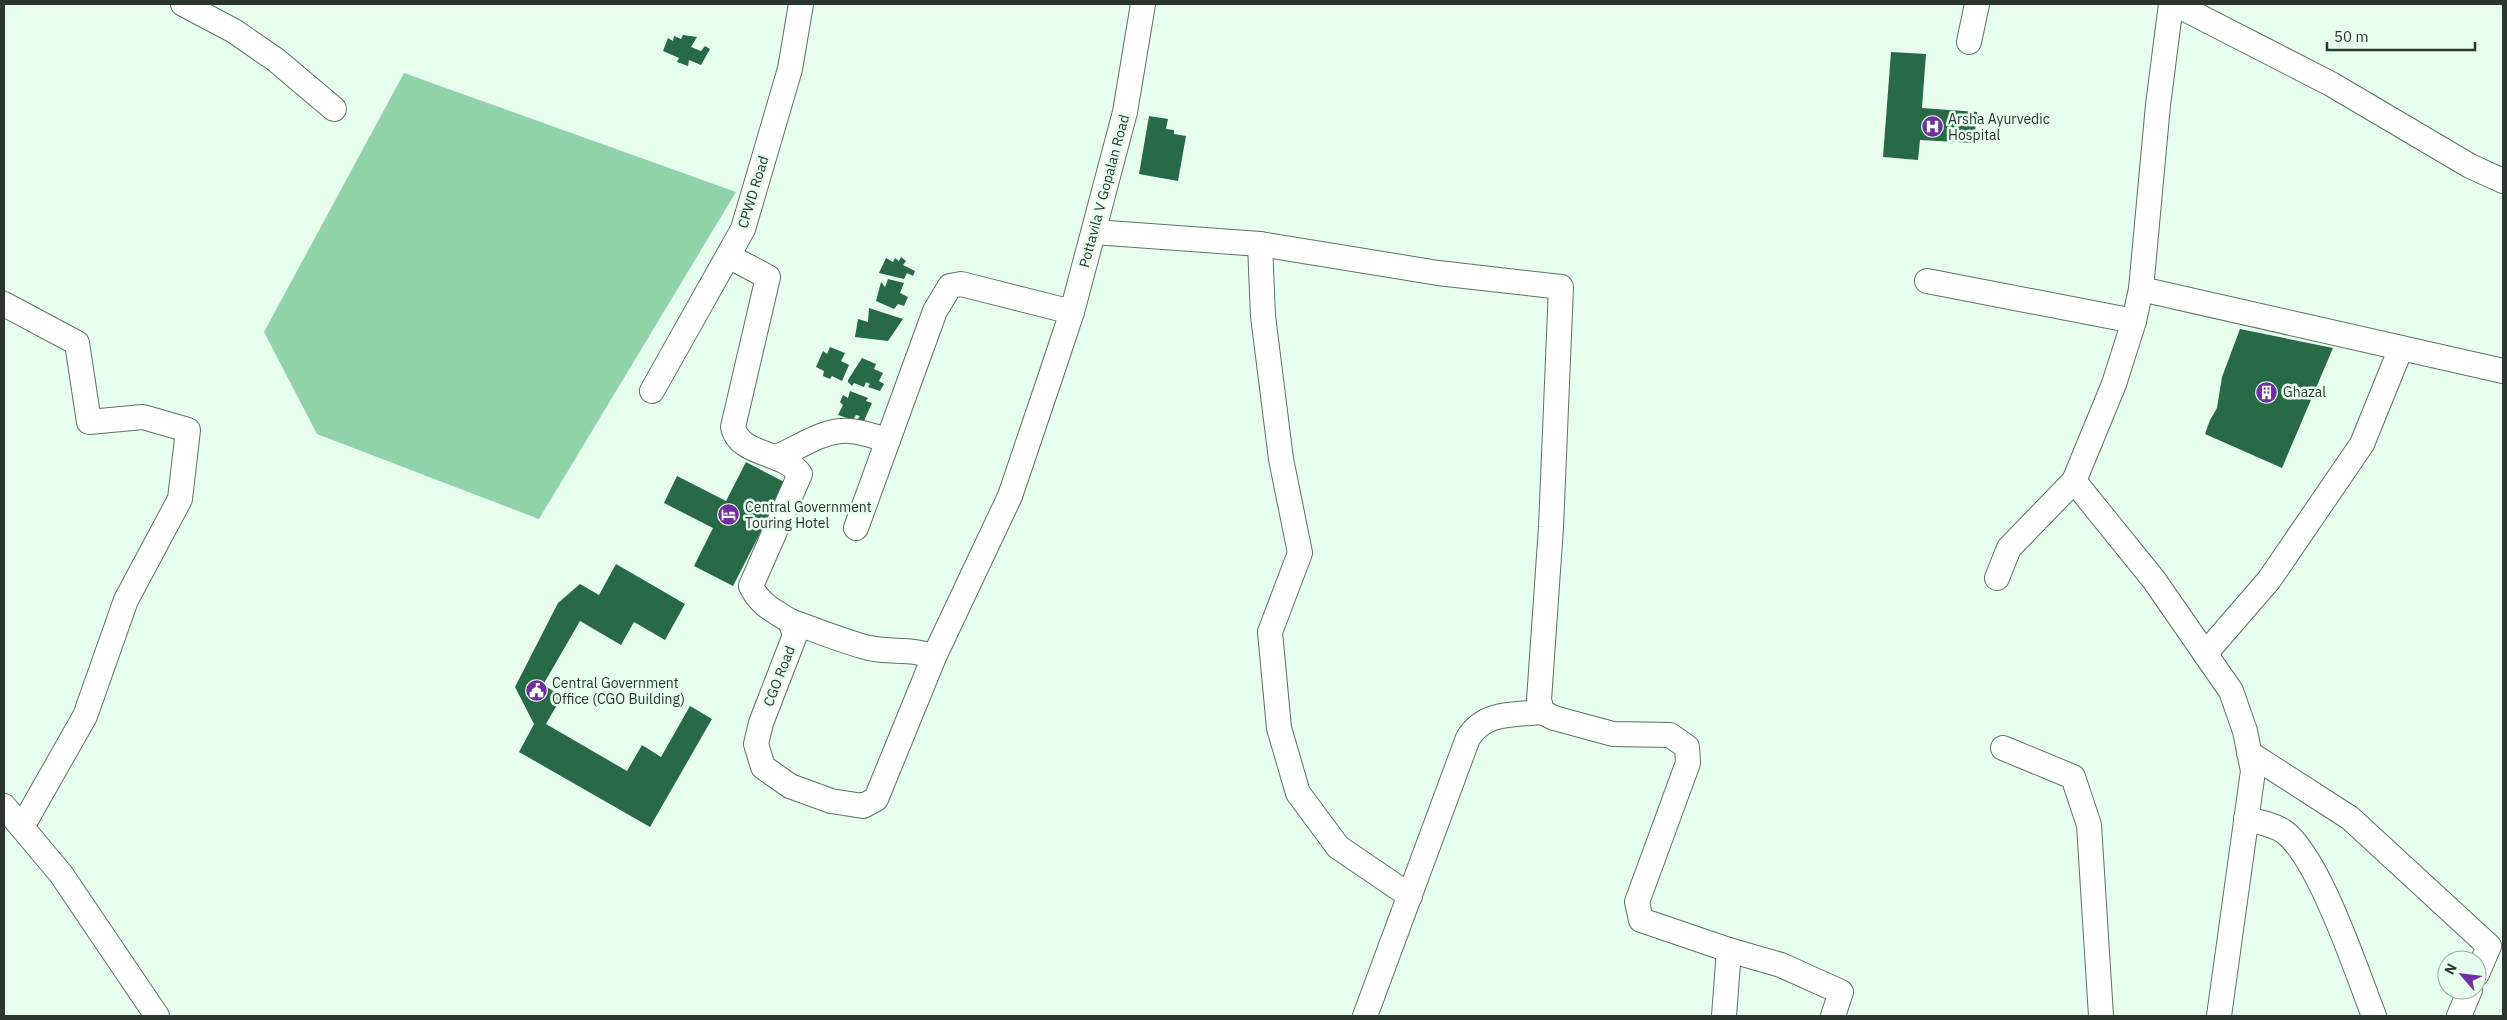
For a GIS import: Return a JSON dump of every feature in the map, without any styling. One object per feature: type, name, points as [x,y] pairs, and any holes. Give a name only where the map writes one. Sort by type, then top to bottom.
[{"type":"street","points":[[183,4],[234,31],[276,60],[334,108]]},
{"type":"street","name":"CPWD Road","points":[[652,391],[743,230],[788,78],[801,4]]},
{"type":"street","name":"Pottavila V Gopalan Road","points":[[876,799],[934,657],[1010,496],[1051,375],[1072,312],[1125,112],[1143,4]]},
{"type":"street","points":[[1969,42],[1977,4]]},
{"type":"street","points":[[1997,578],[2009,548],[2074,481],[2114,384],[2134,321],[2141,289],[2158,105],[2171,4]]},
{"type":"street","points":[[2175,4],[2331,84],[2470,166],[2503,181]]},
{"type":"street","points":[[1094,232],[1260,244],[1438,272],[1561,287],[1551,527],[1539,700],[1542,712]]},
{"type":"street","points":[[1260,244],[1263,316],[1281,459],[1300,554],[1270,632],[1279,728],[1298,793],[1338,847],[1410,896]]},
{"type":"street","points":[[728,256],[768,277],[733,427],[735,437],[745,445],[777,456],[794,466],[800,474],[751,586],[756,597],[769,608],[790,620],[843,641],[871,648],[921,651],[934,657]]},
{"type":"street","points":[[1927,281],[2134,321]]},
{"type":"street","points":[[856,528],[935,311],[950,286],[961,284],[1072,312]]},
{"type":"street","points":[[2141,289],[2503,371]]},
{"type":"street","points":[[4,304],[77,343],[89,422],[143,417],[188,430],[180,499],[126,600],[85,716],[22,827]]},
{"type":"street","points":[[2205,654],[2269,580],[2362,444],[2401,348]]},
{"type":"street","points":[[777,456],[813,440],[839,432],[851,431],[888,440]]},
{"type":"street","points":[[2074,481],[2154,580],[2231,691],[2245,731],[2253,771],[2219,1016]]},
{"type":"street","name":"CGO Road","points":[[790,620],[795,635],[761,723],[756,744],[763,767],[790,786],[831,801],[863,806],[876,799]]},
{"type":"street","points":[[1364,1016],[1468,738],[1481,721],[1542,712],[1554,718],[1613,734],[1670,735],[1687,747],[1688,763],[1637,902],[1641,920],[1729,950],[1781,965],[1841,992],[1833,1016]]},
{"type":"street","points":[[2004,748],[2073,777],[2089,825],[2100,1016]]},
{"type":"street","points":[[2249,753],[2350,818],[2489,946],[2487,951]]},
{"type":"street","points":[[4,806],[61,874],[157,1016]]},
{"type":"street","points":[[2246,819],[2269,824],[2284,832],[2296,845],[2315,873],[2330,904],[2374,1016]]},
{"type":"street","points":[[1724,1016],[1729,950]]},
{"type":"street","points":[[2459,1016],[2466,1000]]},
{"type":"green space","points":[[404,73],[736,192],[539,519],[317,434],[264,332]]},
{"type":"building","points":[[683,35],[697,37],[691,47],[701,51],[705,46],[710,49],[701,65],[689,60],[688,66],[677,62],[679,58],[663,51],[668,38],[673,41],[674,36],[681,39]]},
{"type":"building","points":[[1891,52],[1926,54],[1922,108],[1977,112],[1974,143],[1920,140],[1918,160],[1883,157]]},
{"type":"building","points":[[1149,116],[1168,119],[1166,129],[1174,130],[1174,134],[1186,136],[1178,181],[1139,174]]},
{"type":"building","points":[[901,257],[906,261],[903,265],[915,271],[913,276],[907,273],[904,279],[879,273],[886,258],[893,262],[895,258],[899,261]]},
{"type":"building","points":[[888,279],[904,283],[900,293],[908,297],[904,306],[898,304],[894,309],[876,301],[881,282],[885,287]]},
{"type":"building","points":[[869,308],[903,319],[888,341],[855,337],[858,319],[868,322]]},
{"type":"building","name":"Ghazal","points":[[2240,329],[2333,348],[2282,468],[2205,434],[2217,408],[2222,377]]},
{"type":"building","points":[[830,347],[845,353],[841,361],[849,365],[842,381],[832,376],[830,379],[823,376],[824,371],[816,367],[823,351],[827,354]]},
{"type":"building","points":[[862,358],[876,364],[874,369],[883,373],[879,381],[884,384],[880,391],[868,387],[870,384],[866,382],[864,387],[854,383],[852,386],[848,382]]},
{"type":"building","points":[[850,391],[868,398],[866,401],[872,403],[863,423],[857,420],[860,416],[856,415],[853,420],[838,415],[843,405],[840,402],[843,395],[848,398]]},
{"type":"building","name":"Central Government Touring Hotel","points":[[746,462],[786,483],[733,586],[694,566],[713,528],[664,503],[677,476],[726,501]]},
{"type":"building","name":"Central Government Office (CGO Building)","points":[[616,564],[685,604],[665,640],[634,622],[621,645],[580,621],[543,685],[562,696],[546,724],[627,771],[642,745],[661,757],[690,706],[712,719],[650,827],[519,752],[534,724],[515,687],[558,603],[580,584],[599,595]]},
{"type":"place","name":"Arsha Ayurvedic Hospital","points":[[1932,127]]},
{"type":"place","name":"Ghazal","points":[[2267,392]]},
{"type":"place","name":"Central Government Touring Hotel","points":[[729,515]]},
{"type":"place","name":"Central Government Office (CGO Building)","points":[[536,691]]}]
